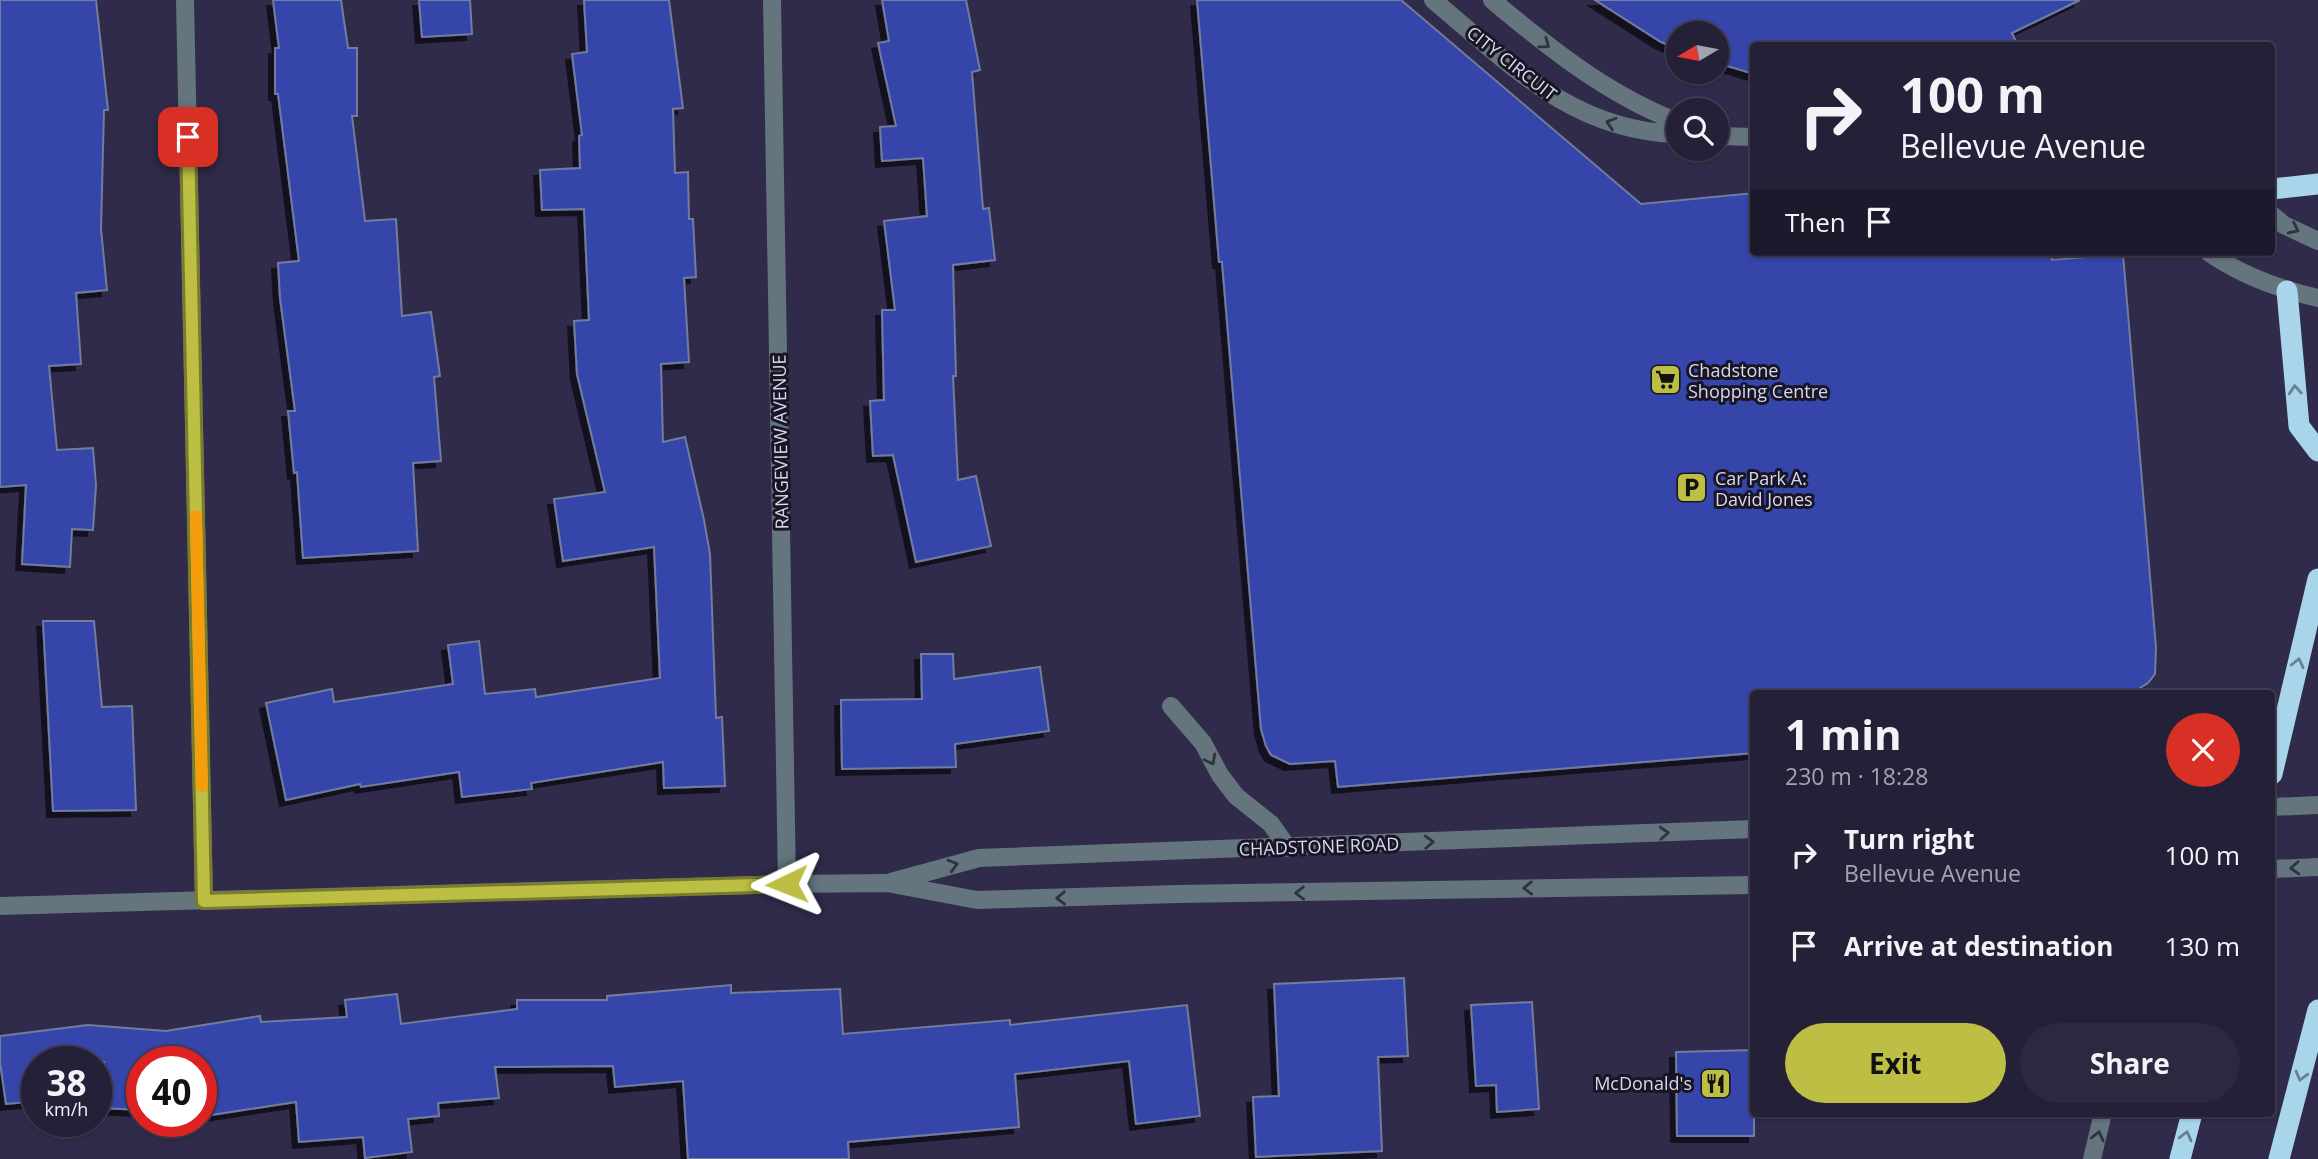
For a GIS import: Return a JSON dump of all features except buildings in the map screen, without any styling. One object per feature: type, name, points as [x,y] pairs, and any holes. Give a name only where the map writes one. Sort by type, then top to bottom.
[{"type":"highway","points":[[2275,189],[2318,184]]},
{"type":"highway","points":[[2287,291],[2299,426],[2318,451]]},
{"type":"highway","points":[[2277,731],[2318,579]]},
{"type":"highway","points":[[2279,1159],[2318,1010]]},
{"type":"highway","points":[[2180,1159],[2191,1117]]},
{"type":"street","points":[[185,0],[204,901]]},
{"type":"street","name":"RANGEVIEW AVENUE","points":[[772,0],[787,884]]},
{"type":"street","name":"CITY CIRCUIT","points":[[1433,0],[1550,95],[1577,110],[1629,129],[1666,133]]},
{"type":"street","name":"CITY CIRCUIT","points":[[1492,0],[1537,38],[1589,75],[1625,98],[1666,117]]},
{"type":"street","points":[[1729,135],[1750,137]]},
{"type":"street","points":[[2275,218],[2284,225],[2318,241]]},
{"type":"street","points":[[2215,256],[2244,274],[2287,291],[2318,298]]},
{"type":"street","points":[[1171,706],[1203,743],[1220,775],[1236,796],[1271,824],[1288,848]]},
{"type":"street","points":[[2275,807],[2318,805]]},
{"type":"street","name":"CHADSTONE ROAD","points":[[887,883],[979,858],[1750,829]]},
{"type":"street","points":[[2275,869],[2318,867]]},
{"type":"street","name":"CHADSTONE ROAD","points":[[0,906],[787,884],[887,883],[977,900],[1178,894],[1750,885]]},
{"type":"street","points":[[2092,1159],[2102,1117]]},
{"type":"slow traffic","points":[[196,516],[202,786]]},
{"type":"place","name":"Chadstone Shopping Centre","points":[[1665,380]]},
{"type":"place","name":"Car Park A: David Jones","points":[[1692,488]]},
{"type":"place","name":"McDonald's","points":[[1715,1083]]},
{"type":"route","points":[[188,137],[204,901],[787,884]]}]
